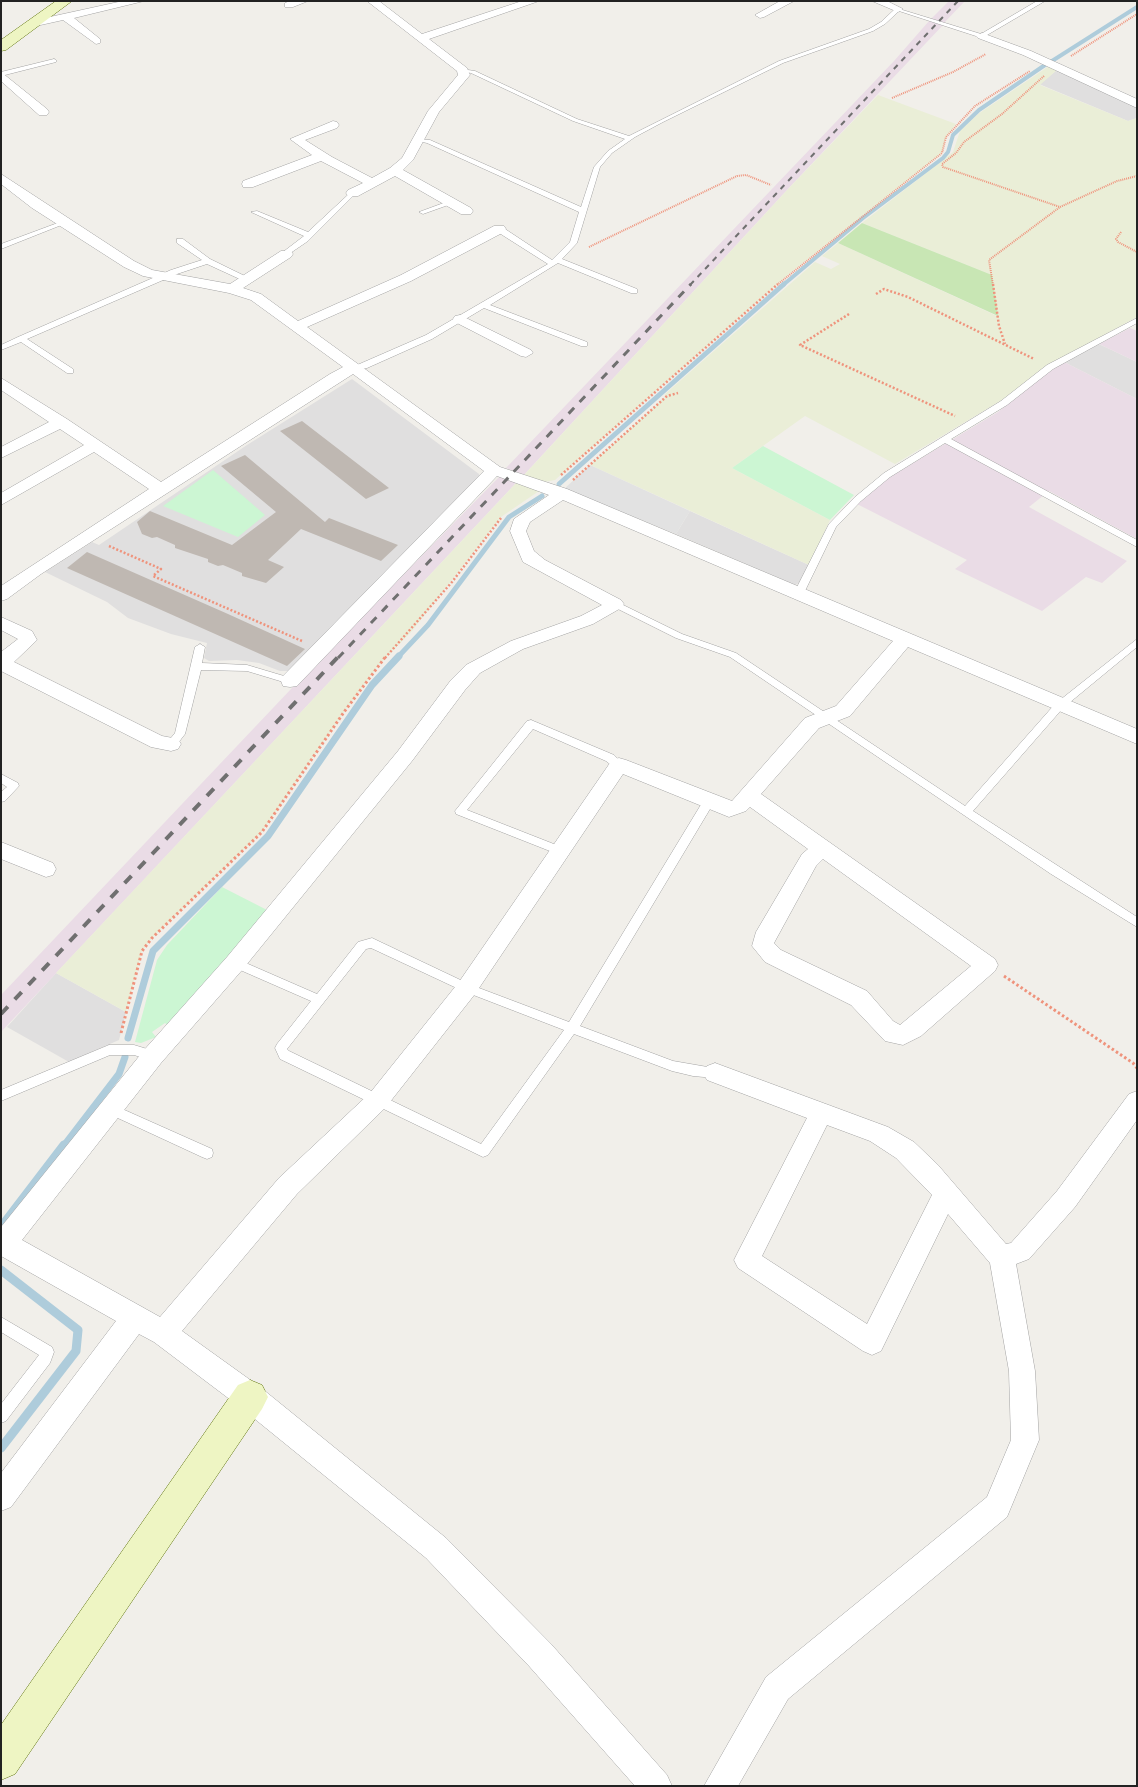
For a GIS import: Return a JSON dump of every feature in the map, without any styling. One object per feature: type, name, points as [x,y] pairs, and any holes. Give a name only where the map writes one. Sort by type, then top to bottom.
[{"type":"street","points":[[1,47],[65,1]]},
{"type":"street","points":[[36,23],[139,1]]},
{"type":"street","points":[[289,5],[303,1]]},
{"type":"street","points":[[353,194],[395,171],[407,160],[420,140],[423,128],[434,111],[464,75],[463,70],[372,1]]},
{"type":"street","points":[[420,38],[534,1]]},
{"type":"street","points":[[760,15],[789,1]]},
{"type":"street","points":[[877,1],[898,9]]},
{"type":"street","points":[[66,17],[96,41]]},
{"type":"street","points":[[982,36],[1050,64],[1137,104]]},
{"type":"street","points":[[1,75],[43,112]]},
{"type":"street","points":[[332,126],[296,138],[322,156],[372,182]]},
{"type":"street","points":[[248,184],[322,156]]},
{"type":"street","points":[[395,171],[466,211]]},
{"type":"street","points":[[1,178],[37,205],[129,264],[163,278],[232,289],[256,297],[352,369],[494,470],[553,491],[799,593],[1137,738]]},
{"type":"street","points":[[296,327],[406,278],[499,229]]},
{"type":"street","points":[[232,289],[286,254]]},
{"type":"street","points":[[460,319],[526,353]]},
{"type":"street","points":[[1,594],[34,570],[162,490],[335,377],[352,369]]},
{"type":"street","points":[[1,383],[162,490]]},
{"type":"street","points":[[1,453],[61,422]]},
{"type":"street","points":[[1,500],[95,445]]},
{"type":"street","points":[[290,681],[494,470]]},
{"type":"street","points":[[553,491],[551,502],[522,519],[518,532],[525,551],[529,558],[539,564],[614,604],[606,611],[587,620],[517,645],[473,669],[458,685],[405,756],[235,963],[153,1056],[2,1243],[163,1333],[250,1397],[436,1548],[540,1655],[656,1786]]},
{"type":"street","points":[[1,580],[34,570]]},
{"type":"street","points":[[1,623],[26,635],[28,640],[5,659],[3,664],[158,742],[171,744]]},
{"type":"street","points":[[163,1333],[288,1186],[378,1100],[467,988],[619,765],[729,809],[739,806],[750,796],[812,723],[827,719],[843,711],[905,639]]},
{"type":"street","points":[[750,796],[987,965],[913,1029],[903,1035],[893,1034],[885,1028],[859,998],[773,956],[763,946],[764,938],[809,860],[822,848]]},
{"type":"street","points":[[1,850],[46,869]]},
{"type":"street","points":[[715,1073],[879,1134],[905,1150],[946,1193],[1002,1258],[1022,1371],[1025,1440],[997,1507],[777,1688],[720,1786]]},
{"type":"street","points":[[1002,1258],[1020,1251],[1066,1199],[1137,1101]]},
{"type":"street","points":[[822,1112],[748,1260],[872,1342],[946,1193]]},
{"type":"street","points":[[1,1497],[135,1317]]},
{"type":"street","points":[[1,1760],[250,1397]]},
{"type":"lane","points":[[352,369],[364,366],[420,341],[484,306],[555,262],[573,243],[596,167],[610,152],[629,138],[781,62],[872,30],[898,9],[982,36],[1042,1]]},
{"type":"lane","points":[[1,75],[54,61]]},
{"type":"lane","points":[[463,70],[473,72],[575,120],[629,138]]},
{"type":"lane","points":[[420,140],[428,141],[582,210]]},
{"type":"lane","points":[[286,254],[348,196],[353,194]]},
{"type":"lane","points":[[424,212],[449,203]]},
{"type":"lane","points":[[255,212],[308,235]]},
{"type":"lane","points":[[1,247],[66,222]]},
{"type":"lane","points":[[499,229],[555,262],[634,291]]},
{"type":"lane","points":[[180,241],[207,261],[247,280]]},
{"type":"lane","points":[[1,348],[207,261]]},
{"type":"lane","points":[[484,306],[584,344]]},
{"type":"lane","points":[[799,593],[832,526],[845,511],[887,474],[1004,403],[1050,367],[1137,320]]},
{"type":"lane","points":[[1,336],[11,343]]},
{"type":"lane","points":[[21,339],[70,371]]},
{"type":"lane","points":[[945,439],[1137,544]]},
{"type":"lane","points":[[614,604],[679,636],[733,655],[1137,923]]},
{"type":"lane","points":[[967,811],[1060,706],[1137,642]]},
{"type":"lane","points":[[171,744],[180,734],[198,666],[200,647]]},
{"type":"lane","points":[[198,666],[247,668],[290,681]]},
{"type":"lane","points":[[560,851],[460,811],[531,724],[610,758],[619,765]]},
{"type":"lane","points":[[1,778],[14,786],[1,798]]},
{"type":"lane","points":[[708,801],[572,1028],[483,1151],[284,1055],[280,1048],[317,999],[362,945],[372,943],[467,988],[572,1028],[672,1066],[693,1071],[715,1073]]},
{"type":"lane","points":[[235,963],[317,999]]},
{"type":"lane","points":[[1,1096],[101,1052],[116,1049],[134,1050],[153,1056]]},
{"type":"lane","points":[[111,1109],[207,1153]]},
{"type":"lane","points":[[1,1324],[47,1352],[45,1358],[1,1416]]},
{"type":"path","points":[[553,491],[789,274],[942,153],[946,137],[975,106],[1137,14]]},
{"type":"path","points":[[892,98],[953,72],[1004,44]]},
{"type":"path","points":[[1050,64],[1002,114],[964,142],[956,153],[942,164],[943,167],[1060,207]]},
{"type":"path","points":[[568,249],[585,249],[737,176],[746,175],[771,185]]},
{"type":"path","points":[[1005,344],[999,326],[989,260],[1060,207],[1116,181],[1137,176]]},
{"type":"path","points":[[1121,232],[1116,239],[1118,242],[1137,252]]},
{"type":"path","points":[[876,294],[884,288],[889,289],[1050,367]]},
{"type":"path","points":[[849,314],[800,345],[972,423]]},
{"type":"path","points":[[553,491],[667,396],[678,393]]},
{"type":"path","points":[[116,1049],[142,951],[152,938],[262,832],[344,712],[507,512]]},
{"type":"path","points":[[102,543],[161,569],[153,576],[307,644]]},
{"type":"path","points":[[987,965],[1040,999],[1133,1063],[1137,1068]]},
{"type":"shaded area","points":[[949,1],[965,1],[944,23],[931,19]]},
{"type":"shaded area","points":[[929,21],[943,25],[788,189],[524,475],[506,468],[894,61]]},
{"type":"shaded area","points":[[1057,70],[1137,106],[1137,118],[1128,121],[1039,84]]},
{"type":"shaded area","points":[[1130,328],[1137,331],[1137,362],[1099,344]]},
{"type":"shaded area","points":[[1099,344],[1137,362],[1137,399],[1064,362]]},
{"type":"shaded area","points":[[1064,362],[1137,399],[1137,539],[1049,491],[1029,507],[1127,561],[1102,583],[1086,577],[1042,611],[955,569],[967,560],[857,504],[890,477],[998,412],[1037,380]]},
{"type":"shaded area","points":[[352,379],[479,474],[480,478],[294,671],[280,671],[259,663],[237,660],[209,661],[204,658],[207,643],[171,634],[128,618],[107,602],[45,572],[92,542],[99,545],[247,445]]},
{"type":"shaded area","points":[[590,465],[690,511],[676,534],[564,489]]},
{"type":"shaded area","points":[[500,476],[517,482],[1,1032],[1,995],[291,689]]},
{"type":"shaded area","points":[[690,511],[809,565],[799,583],[795,585],[676,534]]},
{"type":"shaded area","points":[[56,973],[126,1012],[119,1040],[69,1062],[7,1027]]},
{"type":"green space","points":[[1049,66],[1057,70],[1040,85],[1128,121],[1137,118],[1137,317],[1048,366],[1002,400],[895,464],[805,416],[732,468],[830,520],[809,565],[590,465],[666,396],[664,395],[815,262],[831,269],[840,264],[822,256],[838,243],[997,316],[992,275],[862,223],[953,152],[960,131],[978,114]]},
{"type":"green space","points":[[878,95],[956,124],[946,137],[942,153],[789,274],[555,480],[544,482],[524,475],[788,189]]},
{"type":"green space","points":[[862,223],[992,275],[998,316],[838,243]]},
{"type":"green space","points":[[763,446],[854,495],[830,520],[732,468]]},
{"type":"green space","points":[[213,470],[265,515],[238,537],[163,506]]},
{"type":"green space","points":[[517,482],[539,491],[501,517],[412,631],[378,666],[344,712],[262,832],[152,938],[142,951],[126,1012],[56,973]]},
{"type":"green space","points":[[222,887],[269,911],[170,1027],[165,1023],[152,1032],[156,1037],[141,1043],[135,1042],[157,960],[167,945]]},
{"type":"building","points":[[302,421],[389,488],[366,499],[280,431]]},
{"type":"building","points":[[245,455],[325,522],[329,518],[398,545],[381,561],[301,529],[268,560],[284,567],[266,583],[242,576],[242,573],[223,565],[218,566],[208,562],[208,559],[175,548],[175,545],[157,537],[152,538],[142,534],[137,522],[150,511],[232,545],[276,512],[221,466]]},
{"type":"building","points":[[87,552],[305,649],[287,666],[67,568]]},
{"type":"waterway","points":[[1052,61],[1137,7]]},
{"type":"waterway","points":[[783,285],[863,218],[943,158],[948,152],[953,135],[979,110],[1045,65]]},
{"type":"waterway","points":[[559,484],[784,284]]},
{"type":"waterway","points":[[397,658],[428,625],[509,517],[542,496]]},
{"type":"waterway","points":[[128,1038],[153,951],[268,836],[372,685],[399,656]]},
{"type":"waterway","points":[[63,1147],[119,1074],[125,1057]]},
{"type":"waterway","points":[[2,1226],[64,1145]]},
{"type":"waterway","points":[[1,1270],[78,1330],[76,1351],[1,1448]]},
{"type":"railway","points":[[690,285],[958,1]]},
{"type":"railway","points":[[338,658],[691,284]]},
{"type":"railway","points":[[1,1014],[339,656]]}]
